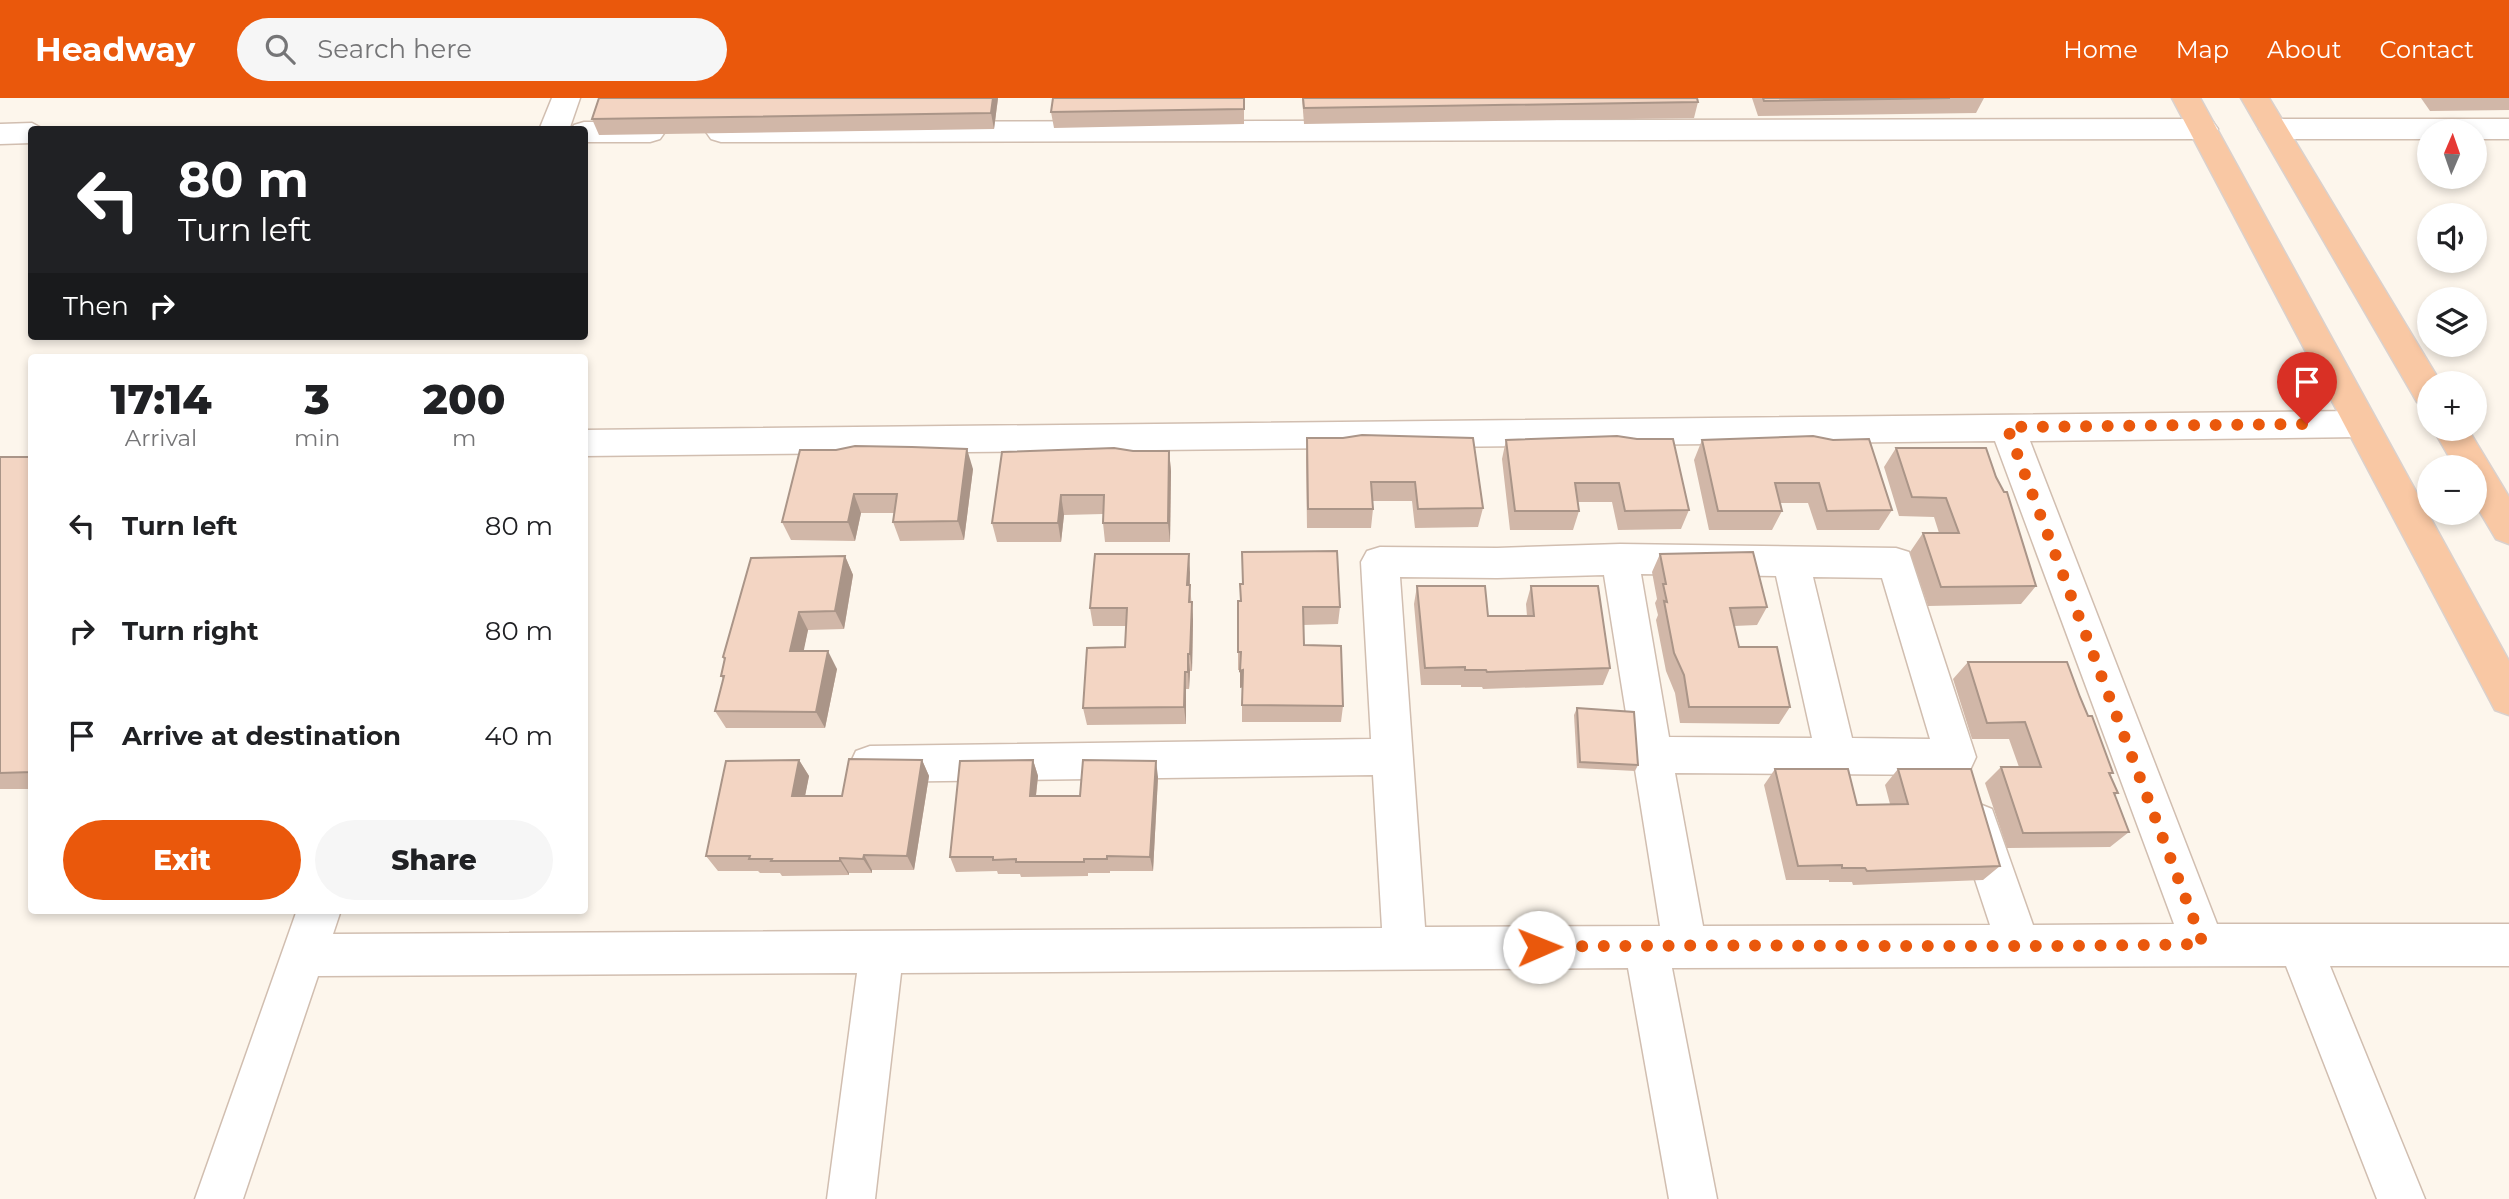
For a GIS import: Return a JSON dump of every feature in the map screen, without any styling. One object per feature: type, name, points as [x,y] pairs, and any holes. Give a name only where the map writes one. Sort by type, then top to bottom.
[{"type":"highway","points":[[2186,98],[2509,698]]},
{"type":"highway","points":[[2255,98],[2417,373]]},
{"type":"highway","points":[[2487,491],[2509,529]]},
{"type":"street","points":[[556,126],[566,98]]},
{"type":"street","points":[[1716,98],[1725,131]]},
{"type":"street","points":[[2045,98],[2061,130]]},
{"type":"street","points":[[2401,98],[2417,122]]},
{"type":"street","points":[[588,132],[2203,129]]},
{"type":"street","points":[[2274,129],[2417,129]]},
{"type":"street","points":[[2487,129],[2509,129]]},
{"type":"street","points":[[0,134],[28,133]]},
{"type":"street","points":[[588,443],[2361,424]]},
{"type":"street","points":[[2007,427],[2203,944]]},
{"type":"street","points":[[1405,950],[1380,562],[1497,563],[1620,559],[1896,563],[2019,948]]},
{"type":"street","points":[[1620,559],[1652,755],[1665,945],[1693,1199]]},
{"type":"street","points":[[1791,563],[1837,758]]},
{"type":"street","points":[[1652,755],[1956,757]]},
{"type":"street","points":[[849,765],[1392,757]]},
{"type":"street","points":[[219,1199],[318,914]]},
{"type":"street","points":[[303,955],[1405,950],[1665,945],[2019,948],[2203,944],[2509,945]]},
{"type":"street","points":[[2300,945],[2401,1199]]},
{"type":"street","points":[[851,1199],[882,952]]},
{"type":"building","points":[[599,98],[993,98],[991,113],[592,119]]},
{"type":"building","points":[[1053,98],[1244,98],[1244,109],[1051,112]]},
{"type":"building","points":[[1303,98],[1697,98],[1698,102],[1304,108]]},
{"type":"building","points":[[1763,98],[1950,98],[1764,101]]},
{"type":"building","points":[[1362,435],[1473,438],[1483,508],[1418,509],[1415,482],[1371,482],[1373,509],[1308,509],[1307,438]]},
{"type":"building","points":[[1617,436],[1673,439],[1689,510],[1625,511],[1619,483],[1575,483],[1579,511],[1515,511],[1506,440]]},
{"type":"building","points":[[1813,436],[1833,440],[1869,439],[1892,510],[1827,511],[1819,483],[1775,483],[1782,511],[1718,511],[1702,440]]},
{"type":"building","points":[[855,446],[967,449],[958,521],[893,522],[897,494],[854,494],[848,522],[782,522],[800,450],[836,450]]},
{"type":"building","points":[[1114,448],[1169,451],[1168,523],[1103,523],[1104,495],[1061,495],[1058,523],[992,523],[1002,452]]},
{"type":"building","points":[[1896,448],[1986,448],[1996,477],[2004,492],[2007,492],[2036,586],[1941,587],[1923,533],[1959,533],[1946,498],[1912,497]]},
{"type":"building","points":[[0,457],[28,457],[28,772],[0,773]]},
{"type":"building","points":[[1337,551],[1340,607],[1303,607],[1304,645],[1341,646],[1343,706],[1242,705],[1243,670],[1240,671],[1241,652],[1238,652],[1238,601],[1241,601],[1240,584],[1243,584],[1242,552]]},
{"type":"building","points":[[1753,552],[1767,607],[1730,608],[1739,647],[1777,647],[1790,707],[1689,707],[1684,675],[1674,653],[1664,601],[1667,602],[1663,584],[1666,584],[1660,554]]},
{"type":"building","points":[[1095,554],[1189,554],[1187,585],[1190,585],[1189,602],[1192,602],[1184,707],[1083,708],[1087,648],[1125,647],[1127,608],[1090,608]]},
{"type":"building","points":[[845,556],[835,611],[799,612],[790,651],[828,651],[816,712],[715,711],[724,676],[721,676],[723,657],[751,558]]},
{"type":"building","points":[[1417,586],[1485,586],[1488,616],[1534,616],[1531,586],[1598,586],[1610,668],[1487,672],[1465,670],[1465,667],[1425,668]]},
{"type":"building","points":[[1968,662],[2067,662],[2088,716],[2092,716],[2113,773],[2109,773],[2118,793],[2114,793],[2129,832],[2023,833],[2001,767],[2041,767],[2025,722],[1987,723]]},
{"type":"building","points":[[1577,708],[1634,712],[1638,765],[1580,762]]},
{"type":"building","points":[[849,759],[922,760],[907,856],[864,855],[863,859],[840,858],[840,861],[771,861],[772,859],[749,859],[750,856],[706,856],[726,761],[799,760],[792,796],[842,796]]},
{"type":"building","points":[[1033,760],[1030,796],[1080,796],[1083,760],[1156,761],[1150,857],[1107,856],[1107,859],[1084,859],[1084,862],[1016,862],[1016,859],[993,860],[993,857],[950,857],[960,761]]},
{"type":"building","points":[[1775,769],[1848,769],[1857,805],[1908,804],[1898,769],[1971,769],[2000,866],[1867,871],[1865,868],[1842,868],[1842,865],[1798,866]]},
{"type":"route","points":[[1539,947],[1685,945],[2019,948],[2203,944],[2007,427],[2307,424]]}]
